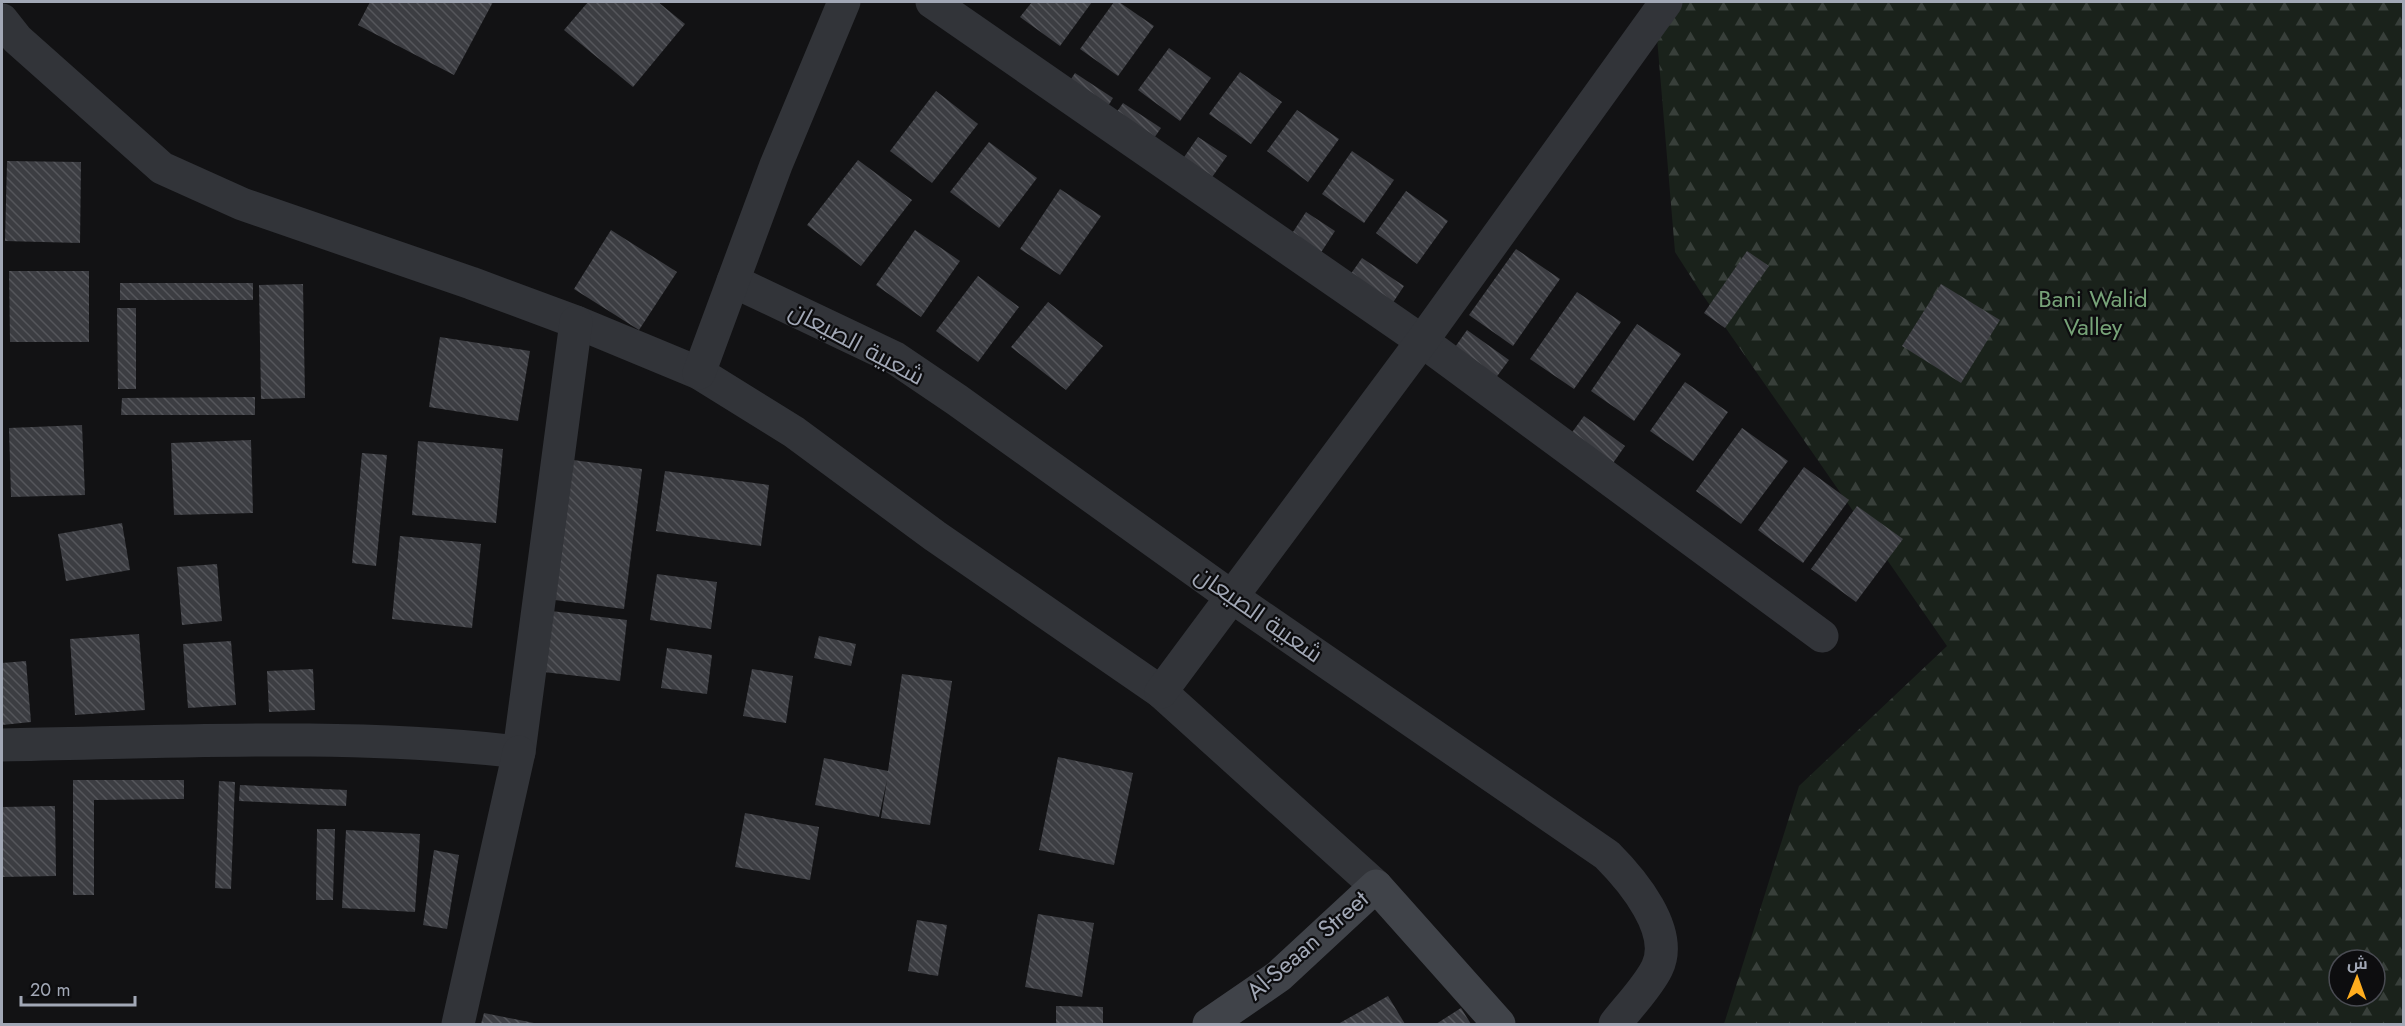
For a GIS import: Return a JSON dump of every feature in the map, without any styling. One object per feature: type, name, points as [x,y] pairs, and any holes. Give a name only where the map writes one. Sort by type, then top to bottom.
[{"type":"main road","name":"Al-Seaan Street","points":[[1209,1024],[1279,976],[1376,886]]},
{"type":"main road","points":[[1376,886],[1499,1024]]},
{"type":"street","points":[[699,373],[776,165],[844,2]]},
{"type":"street","points":[[932,2],[1422,341],[1822,636]]},
{"type":"street","points":[[1161,692],[1422,341],[1666,2]]},
{"type":"street","points":[[2,20],[18,39],[162,168],[242,204],[471,283],[576,322],[699,373],[794,432],[935,536],[1161,692],[1376,886]]},
{"type":"street","name":"شعبية الصيعان","points":[[733,281],[895,358],[1232,597],[1606,855],[1629,878],[1642,897],[1661,939],[1662,954],[1656,970],[1615,1024]]},
{"type":"street","points":[[458,1024],[519,752],[576,322]]},
{"type":"street","points":[[2,745],[318,740],[474,747],[519,752]]},
{"type":"green space","name":"Bani Walid Valley","points":[[1654,2],[2403,2],[2403,1024],[1724,1024],[1799,786],[1947,646],[1675,252]]},
{"type":"building","points":[[370,2],[493,2],[454,75],[358,25]]},
{"type":"building","points":[[588,2],[658,2],[685,24],[633,87],[564,30]]},
{"type":"building","points":[[1032,2],[1092,2],[1060,46],[1020,17]]},
{"type":"building","points":[[1114,2],[1119,2],[1154,26],[1118,76],[1080,49]]},
{"type":"building","points":[[1169,48],[1211,78],[1180,121],[1138,90]]},
{"type":"building","points":[[1240,72],[1282,102],[1251,144],[1209,114]]},
{"type":"building","points":[[1075,73],[1113,98],[1105,111],[1067,85]]},
{"type":"building","points":[[936,91],[978,124],[932,183],[890,151]]},
{"type":"building","points":[[1123,103],[1161,128],[1152,141],[1114,116]]},
{"type":"building","points":[[1297,110],[1339,139],[1308,182],[1267,151]]},
{"type":"building","points":[[1198,137],[1227,156],[1210,180],[1182,160]]},
{"type":"building","points":[[989,142],[1037,178],[999,228],[950,192]]},
{"type":"building","points":[[1352,151],[1394,180],[1364,223],[1322,194]]},
{"type":"building","points":[[858,160],[912,200],[861,266],[807,225]]},
{"type":"building","points":[[7,161],[81,162],[80,243],[5,241]]},
{"type":"building","points":[[1060,189],[1101,216],[1060,275],[1020,249]]},
{"type":"building","points":[[1406,191],[1448,221],[1417,264],[1376,233]]},
{"type":"building","points":[[1306,212],[1335,231],[1320,254],[1291,235]]},
{"type":"building","points":[[611,230],[677,272],[639,330],[574,289]]},
{"type":"building","points":[[915,230],[960,261],[921,317],[876,285]]},
{"type":"building","points":[[1516,249],[1560,279],[1513,346],[1469,315]]},
{"type":"building","points":[[1747,251],[1769,266],[1725,328],[1704,313]]},
{"type":"building","points":[[1362,258],[1404,286],[1392,304],[1350,275]]},
{"type":"building","points":[[9,271],[89,271],[89,342],[10,342]]},
{"type":"building","points":[[978,276],[1019,307],[978,362],[936,331]]},
{"type":"building","points":[[120,283],[253,283],[253,300],[120,300]]},
{"type":"building","points":[[303,284],[305,398],[261,399],[259,285]]},
{"type":"building","points":[[1941,284],[2000,320],[1961,383],[1902,346]]},
{"type":"building","points":[[1577,292],[1621,322],[1574,389],[1530,359]]},
{"type":"building","points":[[1048,302],[1103,346],[1066,390],[1011,347]]},
{"type":"building","points":[[117,308],[136,308],[136,389],[118,389]]},
{"type":"building","points":[[1637,324],[1681,354],[1634,421],[1591,391]]},
{"type":"building","points":[[1467,330],[1509,360],[1495,379],[1453,350]]},
{"type":"building","points":[[440,337],[530,351],[518,421],[429,407]]},
{"type":"building","points":[[1685,382],[1728,412],[1693,461],[1650,431]]},
{"type":"building","points":[[255,397],[255,415],[121,415],[122,398]]},
{"type":"building","points":[[1584,416],[1625,446],[1611,466],[1570,435]]},
{"type":"building","points":[[82,425],[85,495],[11,497],[9,428]]},
{"type":"building","points":[[1742,428],[1788,461],[1741,524],[1696,491]]},
{"type":"building","points":[[251,440],[253,513],[174,515],[171,443]]},
{"type":"building","points":[[418,441],[503,449],[496,523],[412,515]]},
{"type":"building","points":[[362,453],[387,455],[376,566],[352,563]]},
{"type":"building","points":[[573,460],[642,469],[624,609],[555,600]]},
{"type":"building","points":[[1804,467],[1849,500],[1803,563],[1758,530]]},
{"type":"building","points":[[665,471],[769,485],[761,546],[656,531]]},
{"type":"building","points":[[1857,506],[1903,539],[1856,602],[1811,569]]},
{"type":"building","points":[[122,523],[130,570],[66,581],[58,534]]},
{"type":"building","points":[[400,536],[481,544],[472,628],[392,619]]},
{"type":"building","points":[[217,564],[222,621],[182,625],[177,567]]},
{"type":"building","points":[[657,574],[717,582],[711,629],[650,620]]},
{"type":"building","points":[[551,611],[627,620],[620,681],[544,672]]},
{"type":"building","points":[[139,634],[145,710],[75,715],[70,639]]},
{"type":"building","points":[[819,636],[856,644],[851,666],[814,658]]},
{"type":"building","points":[[231,641],[236,705],[188,708],[183,644]]},
{"type":"building","points":[[667,648],[712,655],[707,694],[661,688]]},
{"type":"building","points":[[26,661],[31,722],[2,725],[2,663]]},
{"type":"building","points":[[313,669],[315,710],[269,712],[267,671]]},
{"type":"building","points":[[752,669],[793,676],[786,723],[743,716]]},
{"type":"building","points":[[902,674],[952,681],[930,825],[881,818],[887,780],[879,817],[815,805],[824,758],[888,771]]},
{"type":"building","points":[[1058,757],[1133,773],[1114,865],[1039,850]]},
{"type":"building","points":[[73,780],[184,780],[184,799],[94,800],[94,895],[73,895]]},
{"type":"building","points":[[219,781],[235,782],[231,889],[215,888]]},
{"type":"building","points":[[240,785],[347,790],[346,806],[239,801]]},
{"type":"building","points":[[55,806],[56,876],[2,877],[2,807]]},
{"type":"building","points":[[745,813],[819,827],[810,880],[735,867]]},
{"type":"building","points":[[317,829],[335,829],[333,900],[316,900]]},
{"type":"building","points":[[346,830],[420,834],[415,912],[342,908]]},
{"type":"building","points":[[434,850],[459,855],[447,929],[423,925]]},
{"type":"building","points":[[1038,914],[1094,923],[1082,997],[1025,987]]},
{"type":"building","points":[[917,920],[947,925],[938,976],[908,971]]},
{"type":"building","points":[[1388,996],[1405,1024],[1338,1024]]},
{"type":"building","points":[[1056,1006],[1103,1007],[1103,1024],[1056,1024]]},
{"type":"building","points":[[1461,1008],[1471,1024],[1436,1024]]},
{"type":"building","points":[[484,1013],[534,1023],[534,1024],[481,1024]]}]
